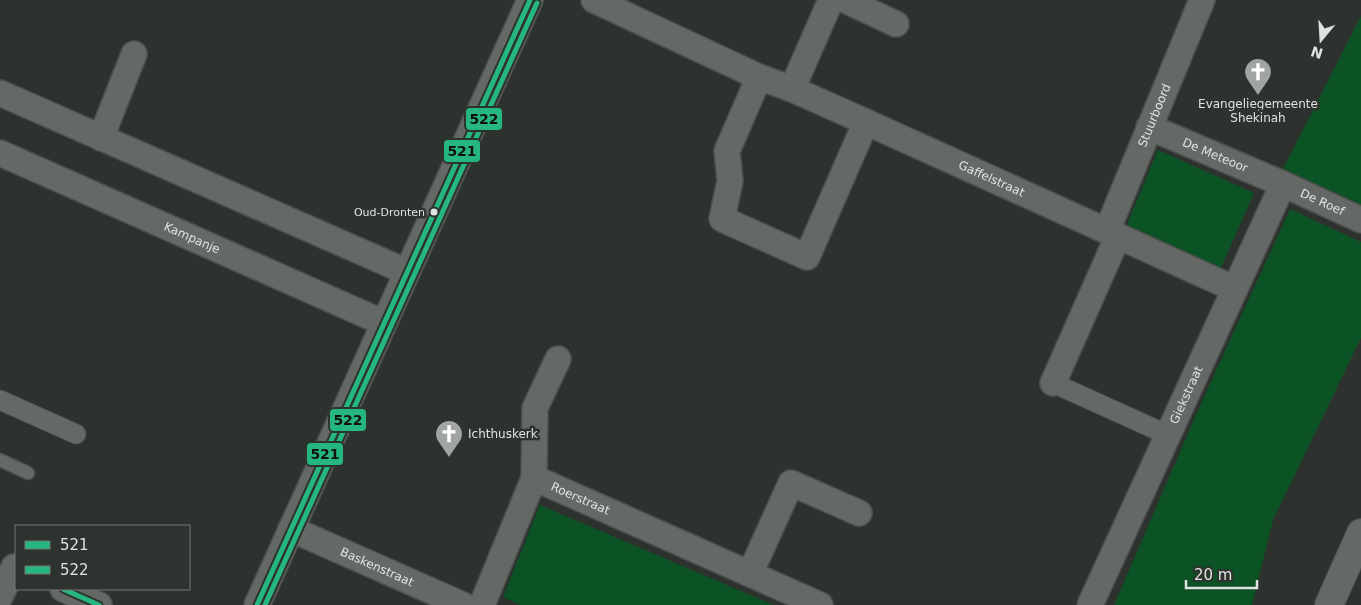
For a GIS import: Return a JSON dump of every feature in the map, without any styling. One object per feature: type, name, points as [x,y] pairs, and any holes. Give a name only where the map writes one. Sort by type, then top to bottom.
[{"type":"street","name":"Gaffelstraat","points":[[594,0],[1235,289]]},
{"type":"street","points":[[792,89],[831,0]]},
{"type":"street","points":[[845,0],[896,24]]},
{"type":"street","name":"Stuurboord","points":[[1112,234],[1149,127],[1202,0]]},
{"type":"street","points":[[257,605],[527,1]]},
{"type":"street","points":[[102,138],[134,54]]},
{"type":"street","points":[[759,76],[727,151],[730,181],[722,219],[807,257],[866,122]]},
{"type":"street","points":[[0,93],[407,272]]},
{"type":"street","name":"De Meteoor","points":[[1149,127],[1283,184]]},
{"type":"street","name":"Kampanje","points":[[0,153],[384,323]]},
{"type":"street","name":"De Roef","points":[[1283,184],[1361,220]]},
{"type":"street","name":"Giekstraat","points":[[1090,605],[1283,184]]},
{"type":"street","points":[[1112,234],[1053,383],[1168,435]]},
{"type":"street","points":[[534,478],[536,408],[558,359]]},
{"type":"street","points":[[0,400],[76,434]]},
{"type":"street","name":"Roerstraat","points":[[482,605],[534,478],[820,605]]},
{"type":"street","points":[[750,574],[791,483],[859,512]]},
{"type":"street","name":"Baskenstraat","points":[[291,529],[463,605]]},
{"type":"street","points":[[1329,605],[1361,532]]},
{"type":"street","points":[[0,597],[10,565]]},
{"type":"street","points":[[65,590],[98,605]]},
{"type":"lane","points":[[0,460],[28,473]]},
{"type":"green space","points":[[1361,16],[1361,207],[1282,171]]},
{"type":"green space","points":[[1158,150],[1254,193],[1220,270],[1125,229]]},
{"type":"green space","points":[[1290,209],[1361,242],[1361,338],[1273,520],[1252,605],[1114,605],[1199,408]]},
{"type":"green space","points":[[540,505],[774,605],[520,605],[503,597]]},
{"type":"transit line","name":"521","points":[[257,605],[530,0]]},
{"type":"transit line","name":"522","points":[[265,605],[537,3]]},
{"type":"transit line","name":"521","points":[[65,590],[99,605]]},
{"type":"place","name":"Evangeliegemeente Shekinah","points":[[1258,96]]},
{"type":"place","name":"Oud-Dronten","points":[[434,212]]},
{"type":"place","name":"Ichthuskerk","points":[[449,458]]}]
